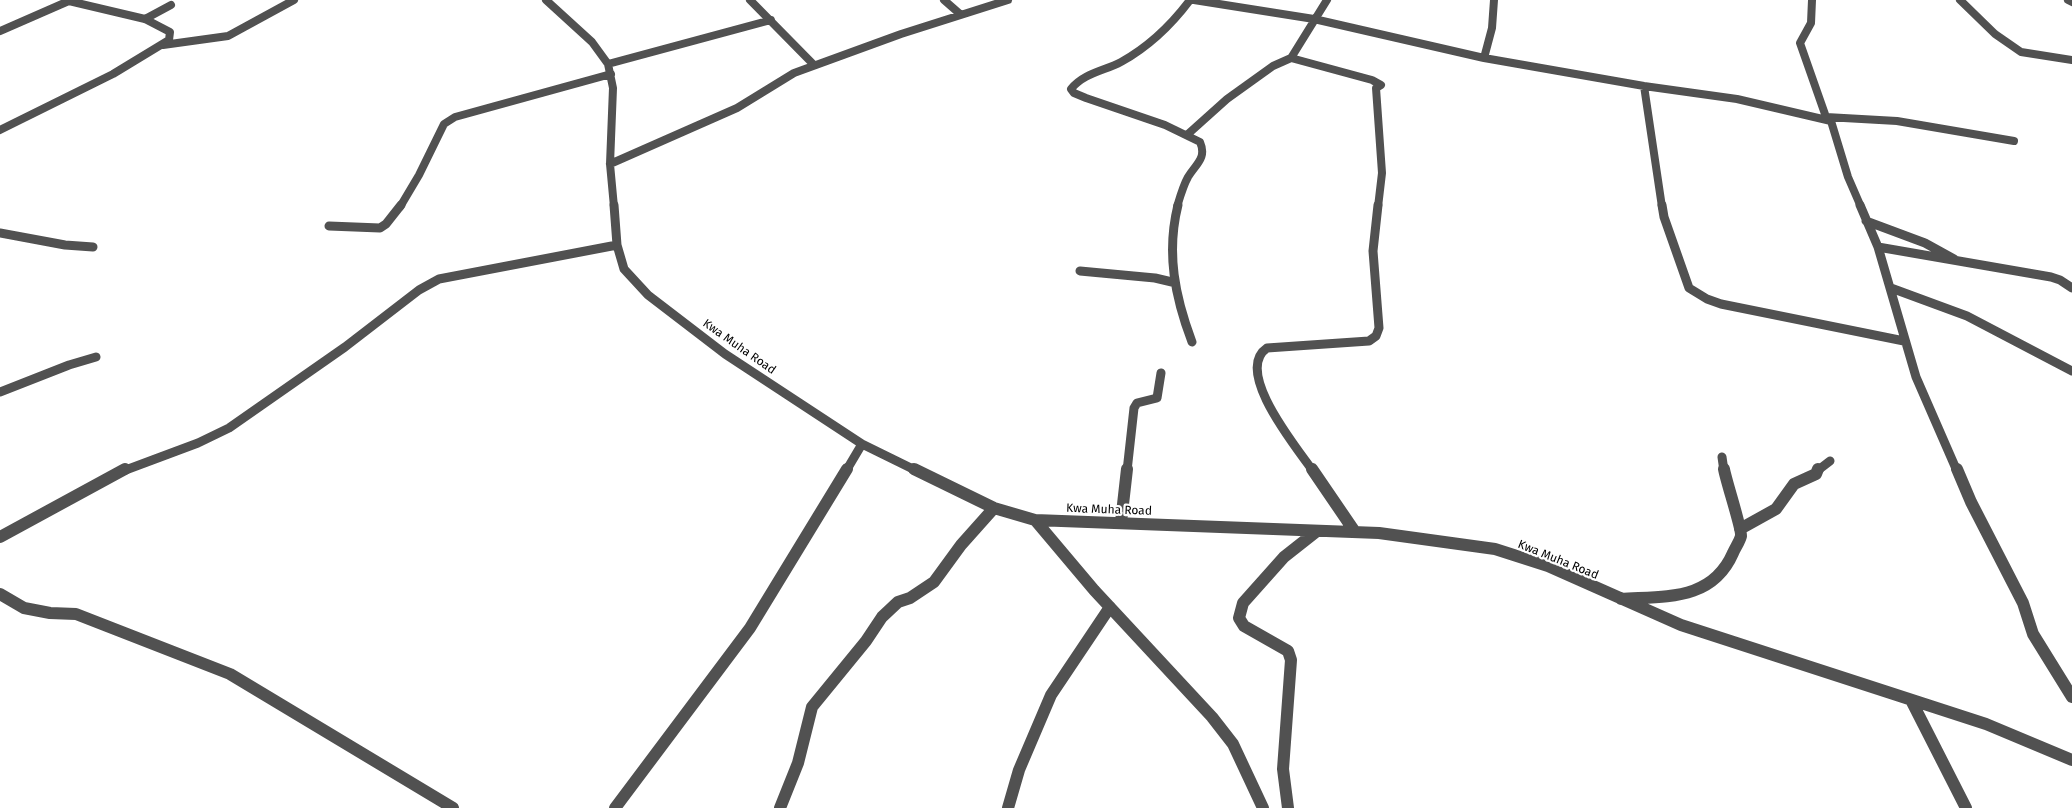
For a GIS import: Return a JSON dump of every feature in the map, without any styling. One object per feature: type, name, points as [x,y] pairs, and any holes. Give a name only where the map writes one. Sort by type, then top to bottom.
[{"type":"street","points":[[0,31],[59,2],[70,0],[145,19],[170,32],[169,40],[163,45],[113,74],[0,130]]},
{"type":"street","points":[[163,45],[228,36],[294,0]]},
{"type":"street","points":[[546,0],[592,42],[609,69]]},
{"type":"street","points":[[750,0],[814,65]]},
{"type":"street","points":[[944,0],[960,14]]},
{"type":"street","points":[[610,164],[737,108],[794,73],[960,14],[1008,0]]},
{"type":"street","points":[[1192,342],[1178,307],[1172,282],[1171,240],[1176,210],[1187,178],[1202,156],[1203,150],[1199,141],[1188,134],[1086,98],[1071,90],[1073,85],[1095,72],[1122,61],[1139,50],[1192,0],[1314,20],[1484,58],[1644,86],[1737,99],[1829,119],[1857,116],[1952,128],[2014,141]]},
{"type":"street","points":[[1188,134],[1226,99],[1273,66],[1291,58],[1304,40],[1327,0]]},
{"type":"street","points":[[1484,58],[1492,28],[1494,0]]},
{"type":"street","points":[[1812,0],[1814,12],[1811,26],[1800,43],[1808,70],[1829,119],[1848,177],[1878,248],[1916,377],[1971,502],[2022,603],[2033,634],[2072,697]]},
{"type":"street","points":[[1960,0],[1994,34],[2022,52],[2072,60]]},
{"type":"street","points":[[2068,0],[2072,2]]},
{"type":"street","points":[[145,19],[171,6]]},
{"type":"street","points":[[329,226],[380,228],[386,224],[414,182],[444,124],[455,117],[771,20]]},
{"type":"street","points":[[1291,58],[1372,80],[1381,85],[1376,88],[1382,173],[1373,251],[1378,334],[1369,341],[1268,348],[1262,351],[1258,358],[1257,367],[1260,382],[1272,412],[1355,532]]},
{"type":"street","name":"Kwa Muha Road","points":[[609,69],[613,88],[610,164],[617,245],[624,269],[648,295],[724,354],[862,444],[994,508],[1035,520],[1355,532],[1434,539],[1495,549],[1548,566],[1620,600],[1681,625],[1986,724],[2072,760]]},
{"type":"street","points":[[1644,86],[1664,217],[1690,288],[1707,299],[1721,304],[1904,341]]},
{"type":"street","points":[[1866,221],[1926,242],[1960,263]]},
{"type":"street","points":[[0,233],[65,245],[93,247]]},
{"type":"street","points":[[0,537],[132,466],[198,443],[229,428],[345,348],[419,290],[438,279],[617,245]]},
{"type":"street","points":[[1878,248],[2051,277],[2072,288]]},
{"type":"street","points":[[1080,271],[1155,278],[1172,282]]},
{"type":"street","points":[[1890,288],[1967,316],[2072,371]]},
{"type":"street","points":[[0,392],[69,365],[96,357]]},
{"type":"street","points":[[1121,522],[1134,408],[1137,403],[1157,398],[1161,373]]},
{"type":"street","points":[[616,808],[750,628],[862,444]]},
{"type":"street","points":[[1620,600],[1683,594],[1707,587],[1725,568],[1741,535],[1727,485],[1722,457]]},
{"type":"street","points":[[1740,529],[1776,509],[1794,484],[1816,474],[1818,469],[1830,461]]},
{"type":"street","points":[[780,808],[798,764],[812,707],[866,641],[882,617],[898,602],[910,598],[934,582],[961,544],[994,508]]},
{"type":"street","points":[[1035,520],[1055,546],[1110,607],[1212,716],[1232,744],[1263,808]]},
{"type":"street","points":[[1288,808],[1283,769],[1291,660],[1288,651],[1244,626],[1239,618],[1243,603],[1284,557],[1317,531]]},
{"type":"street","points":[[0,594],[24,608],[50,613],[76,614],[230,674],[453,808]]},
{"type":"street","points":[[1008,808],[1019,770],[1051,695],[1110,607]]},
{"type":"street","points":[[1911,700],[1966,808]]}]
